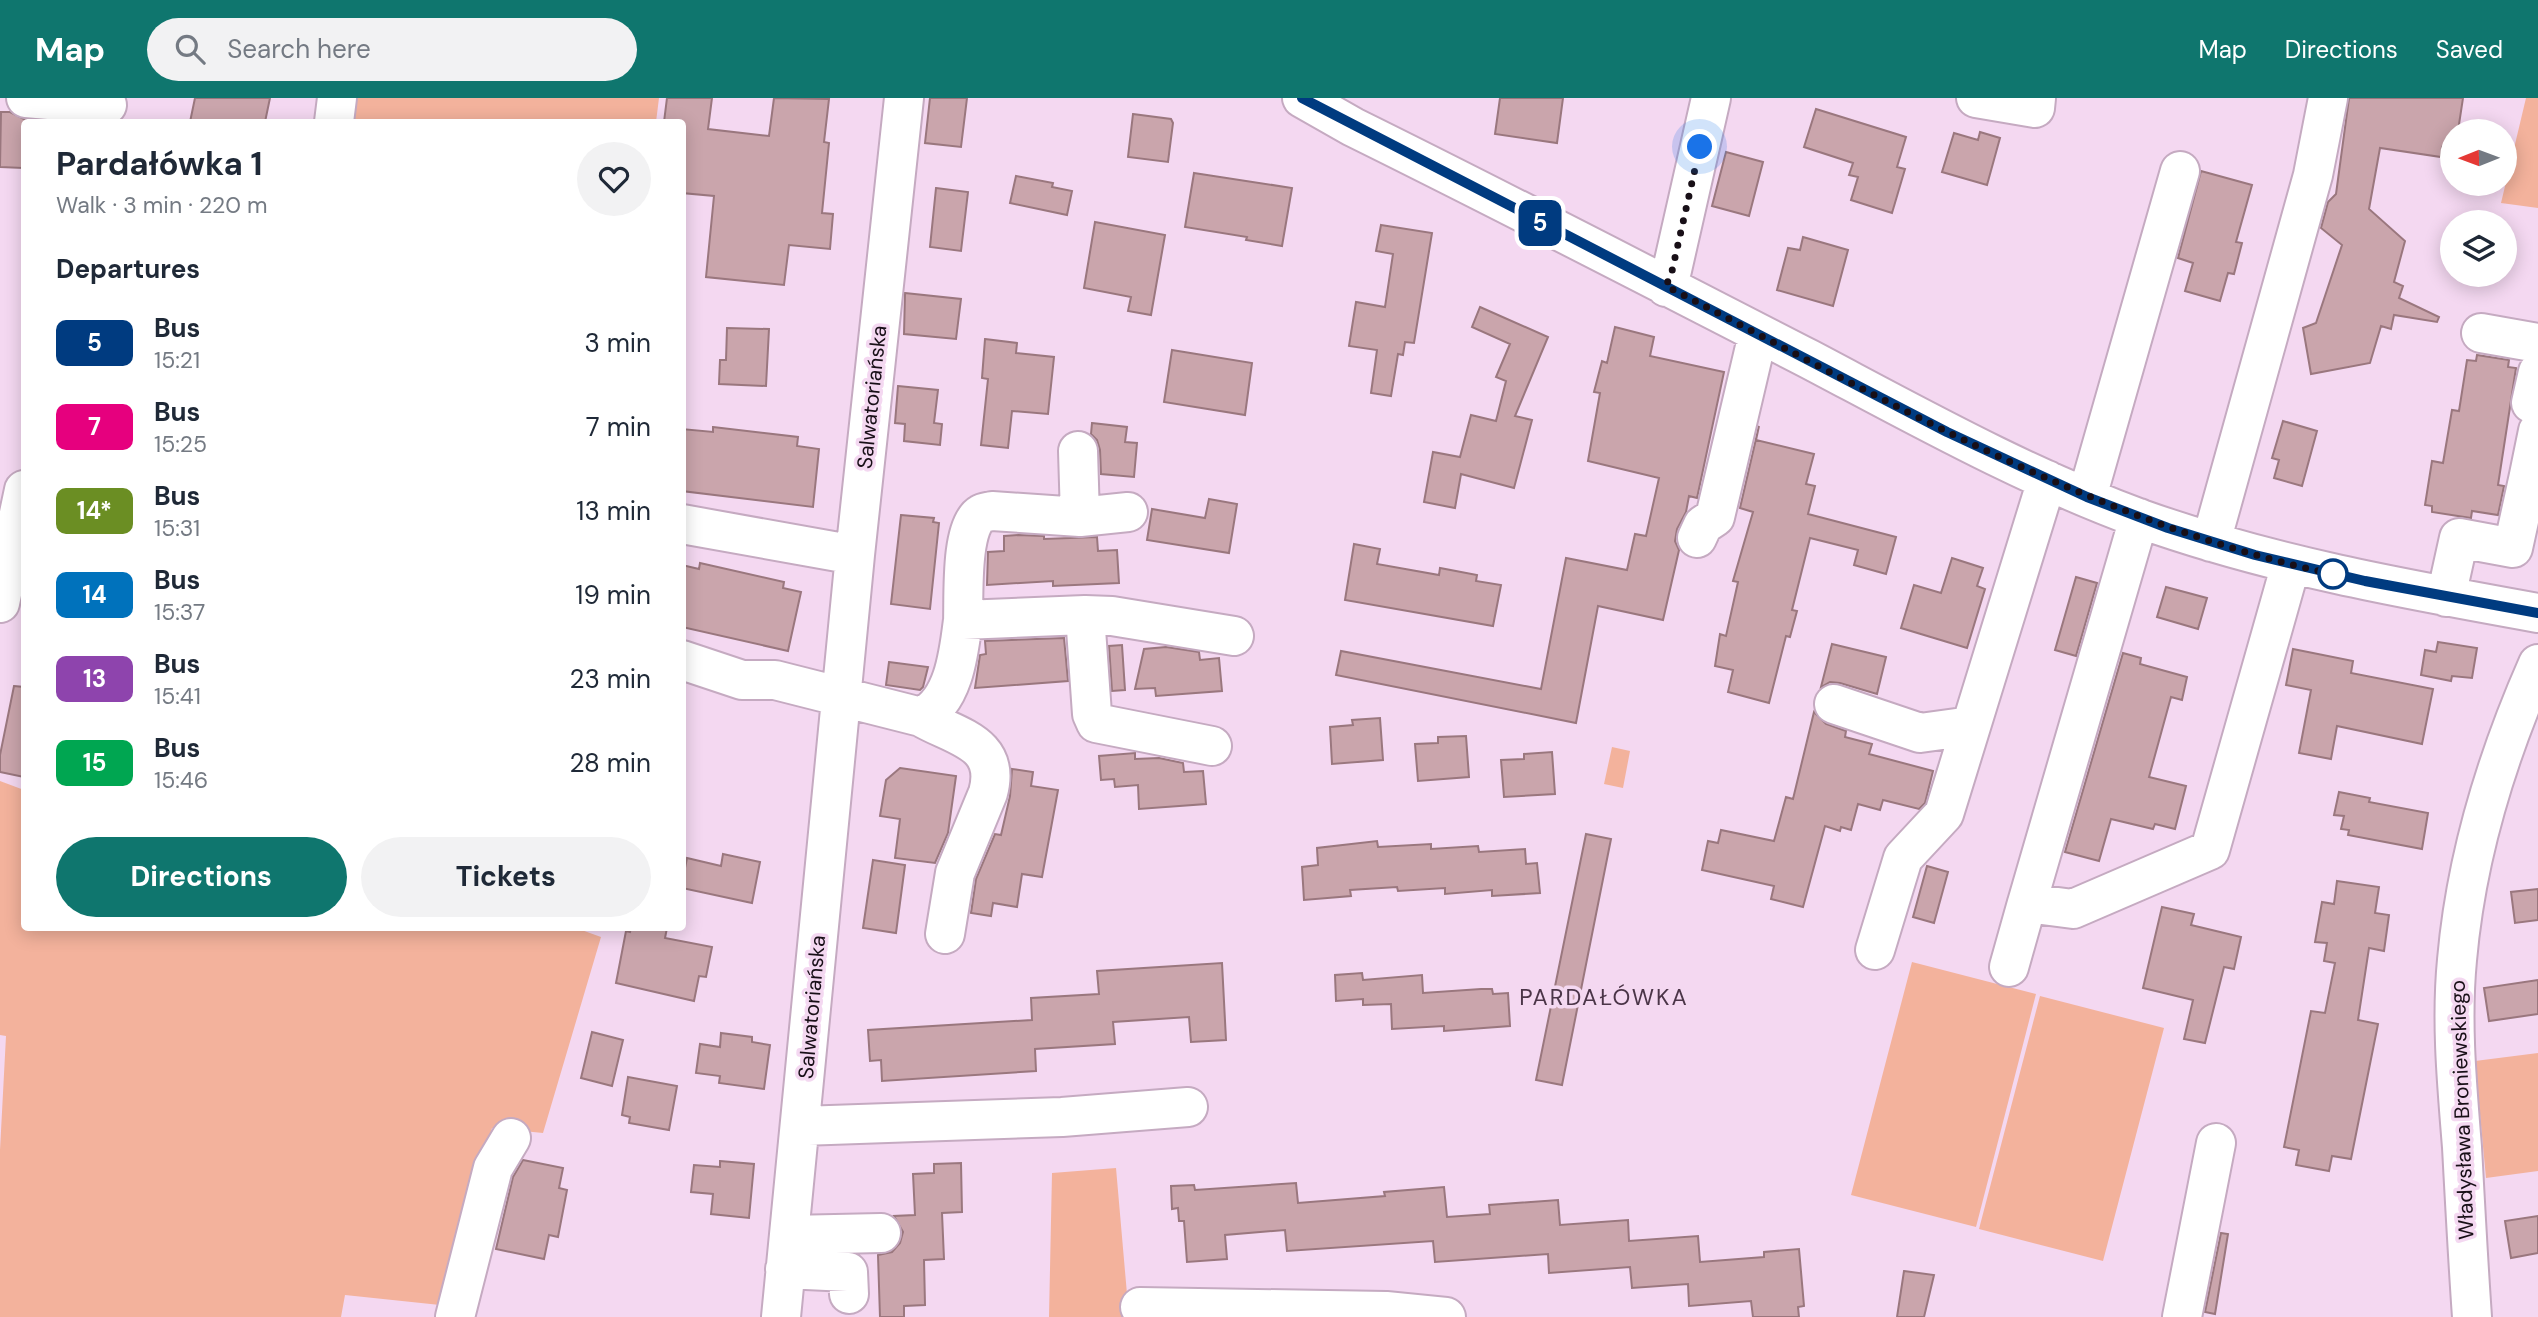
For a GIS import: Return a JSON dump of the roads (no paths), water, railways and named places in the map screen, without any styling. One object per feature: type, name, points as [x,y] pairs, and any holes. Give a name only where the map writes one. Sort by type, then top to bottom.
[{"type":"street","points":[[26,98],[106,109]]},
{"type":"street","points":[[334,119],[337,98]]},
{"type":"street","name":"Salwatoriańska","points":[[781,1317],[855,555],[904,98]]},
{"type":"street","points":[[1302,98],[1758,334],[2047,480],[2087,497],[2211,542],[2291,564],[2446,597],[2538,613]]},
{"type":"street","points":[[1666,286],[1672,271],[1711,98]]},
{"type":"street","points":[[1976,98],[2035,108],[2036,98]]},
{"type":"street","points":[[2211,542],[2313,175],[2328,98]]},
{"type":"street","points":[[2087,497],[2180,171]]},
{"type":"street","points":[[2482,333],[2538,343]]},
{"type":"street","points":[[1697,538],[1703,525],[1715,517],[1758,334]]},
{"type":"street","points":[[2538,372],[2530,403],[2538,405]]},
{"type":"street","points":[[2446,597],[2459,538],[2513,548],[2533,476],[2538,431]]},
{"type":"street","points":[[1078,451],[1080,517]]},
{"type":"street","points":[[1875,950],[1903,858],[1944,814],[2047,480]]},
{"type":"street","points":[[0,603],[21,504]]},
{"type":"street","points":[[910,715],[932,712],[940,704],[949,684],[963,622],[967,542],[971,525],[980,514],[992,511],[1080,517],[1128,512]]},
{"type":"street","points":[[2009,967],[2139,518]]},
{"type":"street","points":[[686,525],[855,555]]},
{"type":"street","points":[[2027,903],[2073,909],[2210,850],[2291,564]]},
{"type":"street","points":[[1085,615],[1092,714],[1096,723],[1150,736],[1212,746]]},
{"type":"street","points":[[963,622],[1112,616],[1234,636]]},
{"type":"street","points":[[686,661],[742,680],[775,680],[910,715],[972,742],[987,756],[991,780],[988,793],[955,873],[945,934]]},
{"type":"street","name":"Władysława Broniewskiego","points":[[2472,1317],[2455,1055],[2457,960],[2470,871],[2483,813],[2538,664]]},
{"type":"street","points":[[1833,704],[1920,733],[1971,726]]},
{"type":"street","points":[[801,1126],[1062,1117],[1188,1107]]},
{"type":"street","points":[[456,1317],[493,1168],[511,1138]]},
{"type":"street","points":[[2182,1317],[2216,1143]]},
{"type":"street","points":[[787,1252],[881,1233]]},
{"type":"street","points":[[787,1252],[848,1272],[849,1294]]},
{"type":"street","points":[[1140,1307],[1446,1317]]},
{"type":"district","name":"PARDAŁÓWKA","points":[[1604,997]]}]
